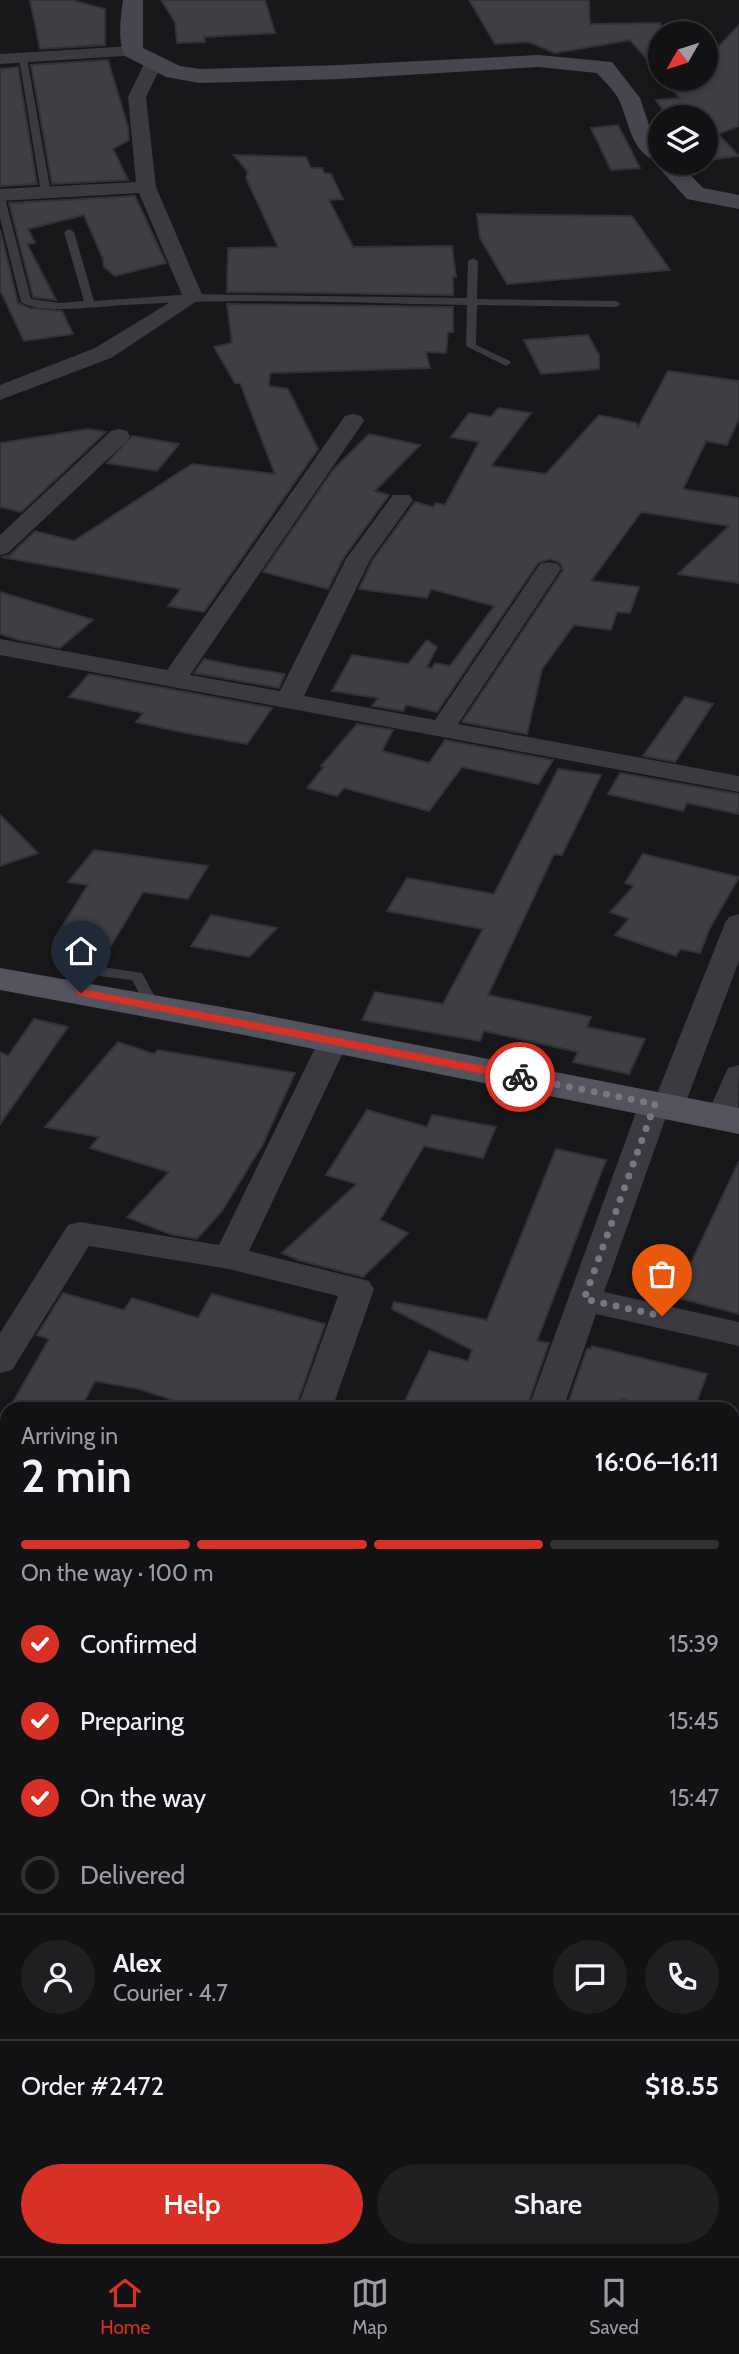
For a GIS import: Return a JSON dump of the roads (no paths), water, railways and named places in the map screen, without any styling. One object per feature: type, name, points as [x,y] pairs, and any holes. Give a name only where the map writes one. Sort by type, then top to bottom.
[{"type":"main road","points":[[6,984],[57,988],[731,1119]]},
{"type":"street","points":[[133,0],[133,51]]},
{"type":"street","points":[[0,59],[133,51],[173,72],[200,76],[340,72],[539,61],[604,67],[629,98],[640,133],[648,142]]},
{"type":"street","points":[[0,393],[103,353],[193,298],[146,187],[137,97],[154,62]]},
{"type":"street","points":[[678,175],[695,194],[739,202]]},
{"type":"street","points":[[0,197],[146,187]]},
{"type":"street","points":[[174,680],[353,421]]},
{"type":"street","points":[[0,548],[119,436]]},
{"type":"street","points":[[288,701],[358,559],[401,500]]},
{"type":"street","points":[[442,729],[549,569]]},
{"type":"street","points":[[0,647],[739,784]]},
{"type":"street","points":[[547,1402],[584,1299],[662,1105],[738,931]]},
{"type":"street","points":[[229,1258],[334,1040]]},
{"type":"street","points":[[731,1119],[739,1075]]},
{"type":"street","points":[[0,1361],[80,1233],[229,1258],[357,1289],[317,1402]]},
{"type":"street","points":[[584,1299],[739,1334]]},
{"type":"lane","points":[[23,58],[46,193]]},
{"type":"lane","points":[[0,197],[26,302],[60,306],[193,298],[616,304]]},
{"type":"lane","points":[[69,232],[90,303]]},
{"type":"lane","points":[[473,261],[471,345],[506,363]]}]
